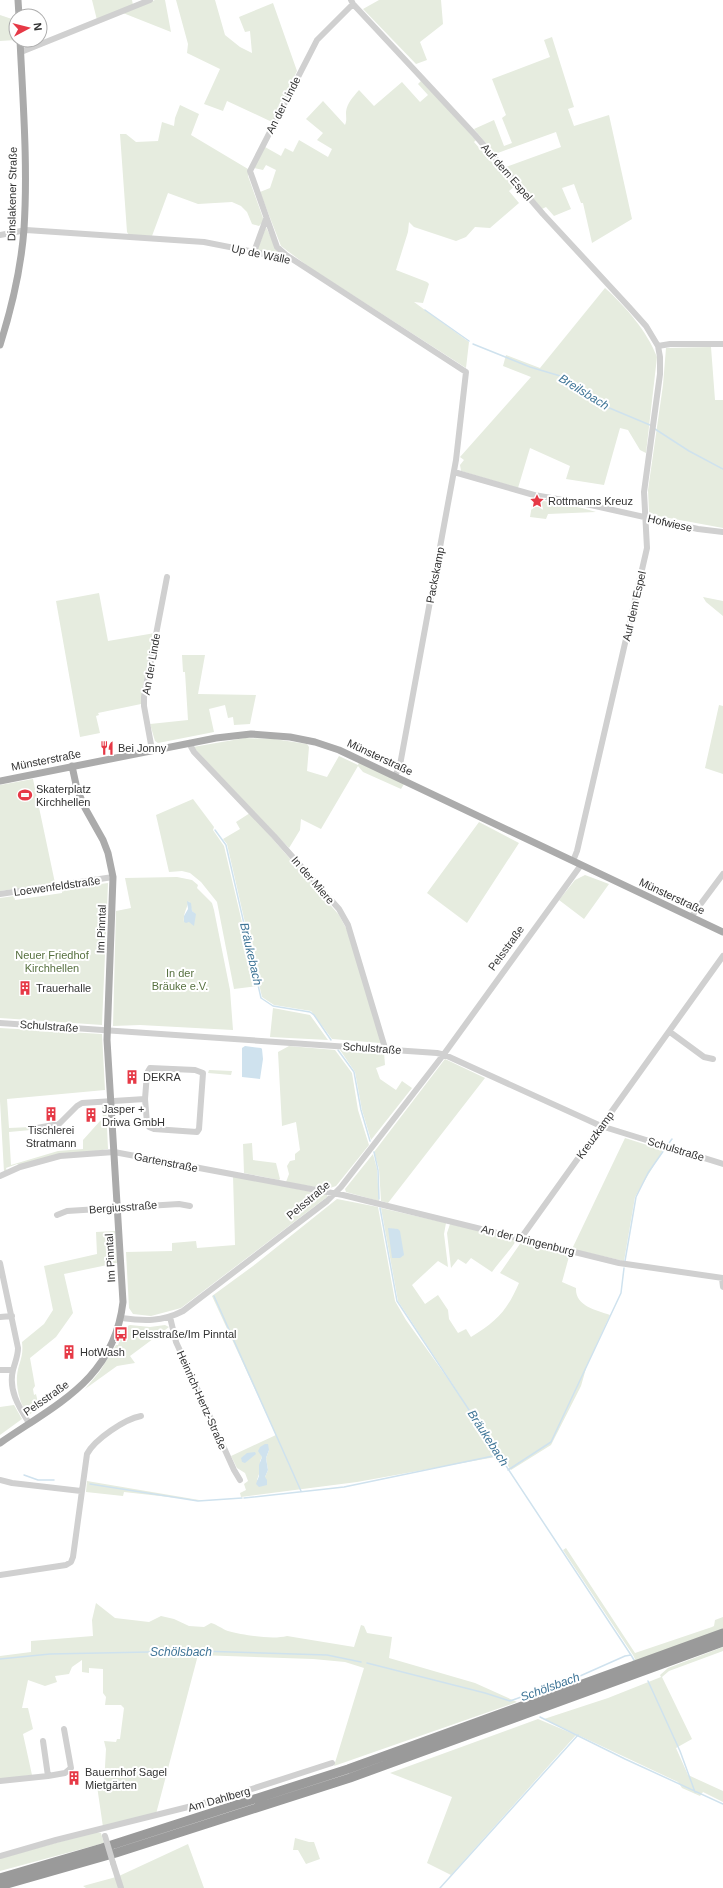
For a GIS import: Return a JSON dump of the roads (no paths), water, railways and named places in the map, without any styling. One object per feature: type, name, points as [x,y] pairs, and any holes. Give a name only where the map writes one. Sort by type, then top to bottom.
[{"type":"highway","points":[[0,1878],[107,1847],[348,1769],[723,1633]]},
{"type":"highway","points":[[0,1886],[116,1853],[350,1778],[723,1642]]},
{"type":"highway","points":[[0,1874],[11,1875]]},
{"type":"main road","name":"Dinslakener Straße","points":[[0,345],[15,293],[24,230],[25,163],[21,48]]},
{"type":"main road","name":"Münsterstraße","points":[[0,781],[216,738],[251,734],[290,737],[315,742],[339,750],[395,776],[723,932]]},
{"type":"main road","name":"Im Pinntal","points":[[72,766],[77,789],[108,853],[113,877],[107,1030],[110,1101],[123,1290],[121,1318]]},
{"type":"main road","name":"Pelsstraße","points":[[0,1443],[78,1389],[93,1375],[112,1346],[121,1318]]},
{"type":"street","points":[[21,52],[150,0]]},
{"type":"street","name":"An der Linde","points":[[293,260],[277,247],[250,175],[250,167],[317,40],[352,2]]},
{"type":"street","name":"Auf dem Espel","points":[[352,2],[470,130],[543,214],[630,307],[646,326],[658,346],[660,357],[660,374],[644,492],[647,548],[577,852],[573,861]]},
{"type":"street","points":[[254,252],[266,219]]},
{"type":"street","name":"Up de Wälle","points":[[0,235],[24,230],[204,242],[293,260],[466,372]]},
{"type":"street","points":[[658,346],[670,344],[723,344]]},
{"type":"street","name":"Packskamp","points":[[395,776],[400,765],[454,472],[466,372]]},
{"type":"street","name":"Hofwiese","points":[[454,472],[534,495],[586,504],[698,529],[723,532]]},
{"type":"street","name":"An der Linde","points":[[152,750],[144,706],[144,697],[167,577]]},
{"type":"street","name":"In der Miere","points":[[189,743],[194,752],[274,836],[339,910],[348,925],[385,1048]]},
{"type":"street","name":"Pelsstraße","points":[[121,1318],[150,1321],[170,1317],[191,1306],[334,1194],[444,1054],[581,865]]},
{"type":"street","points":[[691,917],[723,874]]},
{"type":"street","name":"Loewenfeldstraße","points":[[0,894],[113,877]]},
{"type":"street","name":"Kreuzkamp","points":[[521,1238],[723,956]]},
{"type":"street","name":"Schulstraße","points":[[0,1023],[385,1048],[444,1054],[601,1126],[723,1164]]},
{"type":"street","points":[[670,1032],[704,1057],[713,1060]]},
{"type":"street","points":[[150,1068],[195,1070],[203,1073],[198,1132],[154,1129],[149,1127],[147,1123],[145,1099],[147,1073],[150,1068]]},
{"type":"street","points":[[38,1128],[59,1124],[82,1103],[145,1099]]},
{"type":"street","name":"Gartenstraße","points":[[0,1176],[20,1167],[60,1156],[114,1152],[334,1194]]},
{"type":"street","name":"An der Dringenburg","points":[[334,1194],[521,1238],[619,1263],[722,1278]]},
{"type":"street","name":"Bergiusstraße","points":[[57,1215],[67,1211],[118,1207],[179,1204],[190,1206]]},
{"type":"street","points":[[0,1263],[18,1348],[18,1356],[13,1370],[12,1384],[16,1401],[29,1423]]},
{"type":"street","points":[[722,1278],[723,1288]]},
{"type":"street","points":[[0,1317],[12,1316]]},
{"type":"street","name":"Heinrich-Hertz-Straße","points":[[170,1317],[176,1342],[184,1361],[240,1480]]},
{"type":"street","points":[[0,1370],[13,1370]]},
{"type":"street","points":[[0,1576],[66,1565],[71,1562],[73,1557],[85,1459],[90,1449],[97,1441],[131,1419],[141,1416]]},
{"type":"street","points":[[0,1480],[12,1483],[81,1492]]},
{"type":"street","points":[[0,1781],[48,1776],[64,1773],[71,1768],[64,1729]]},
{"type":"street","points":[[44,1741],[48,1776]]},
{"type":"street","name":"Am Dahlberg","points":[[0,1856],[224,1798],[332,1763]]},
{"type":"street","points":[[103,1829],[121,1888]]},
{"type":"water","points":[[187,901],[191,903],[192,911],[196,914],[194,926],[189,922],[184,922],[184,916],[188,909]]},
{"type":"water","points":[[245,1046],[262,1049],[263,1059],[260,1079],[242,1077],[242,1048]]},
{"type":"water","points":[[388,1228],[398,1229],[400,1231],[404,1255],[400,1258],[392,1258]]},
{"type":"water","points":[[268,1444],[269,1450],[266,1458],[268,1470],[265,1477],[267,1480],[267,1485],[259,1487],[256,1484],[262,1457],[258,1451],[260,1447]]},
{"type":"water","points":[[255,1452],[256,1454],[245,1463],[242,1462],[241,1458],[247,1453]]},
{"type":"waterway","name":"Breilsbach","points":[[425,310],[469,341]]},
{"type":"waterway","name":"Breilsbach","points":[[473,344],[530,367],[567,378],[607,407],[650,425]]},
{"type":"waterway","name":"Breilsbach","points":[[655,429],[689,451],[723,469]]},
{"type":"waterway","name":"Bräukebach","points":[[215,830],[226,845],[261,998],[273,1006],[310,1012],[314,1015],[331,1040]]},
{"type":"waterway","name":"Bräukebach","points":[[338,1050],[354,1072],[361,1110],[370,1141]]},
{"type":"waterway","points":[[669,1143],[672,1139]]},
{"type":"waterway","points":[[625,1261],[636,1197],[648,1173],[664,1150]]},
{"type":"waterway","name":"Bräukebach","points":[[374,1152],[378,1170],[379,1199]]},
{"type":"waterway","name":"Bräukebach","points":[[380,1208],[397,1301],[631,1655]]},
{"type":"waterway","points":[[508,1470],[551,1442],[621,1293],[624,1268]]},
{"type":"waterway","points":[[214,1296],[301,1491]]},
{"type":"waterway","points":[[244,1498],[344,1487],[498,1455]]},
{"type":"waterway","points":[[24,1475],[38,1480],[54,1480]]},
{"type":"waterway","points":[[90,1484],[198,1501],[242,1498]]},
{"type":"waterway","name":"Schölsbach","points":[[0,1659],[50,1654],[199,1651],[327,1655],[361,1662]]},
{"type":"waterway","name":"Schölsbach","points":[[367,1663],[485,1693],[510,1701],[580,1676],[625,1656],[631,1655],[634,1660]]},
{"type":"waterway","name":"Schölsbach","points":[[648,1681],[680,1751],[695,1792]]},
{"type":"waterway","points":[[540,1717],[625,1759],[723,1804]]},
{"type":"waterway","points":[[440,1888],[578,1735]]},
{"type":"place","name":"Rottmanns Kreuz","points":[[537,501]]},
{"type":"place","name":"Bei Jonny","points":[[107,748]]},
{"type":"place","name":"Skaterplatz Kirchhellen","points":[[25,795]]},
{"type":"place","name":"Trauerhalle","points":[[25,988]]},
{"type":"place","name":"DEKRA","points":[[132,1077]]},
{"type":"place","name":"Tischlerei Stratmann","points":[[51,1114]]},
{"type":"place","name":"Jasper + Driwa GmbH","points":[[91,1115]]},
{"type":"place","name":"Pelsstraße/Im Pinntal","points":[[121,1334]]},
{"type":"place","name":"HotWash","points":[[69,1352]]},
{"type":"place","name":"Bauernhof Sagel Mietgärten","points":[[74,1778]]},
{"type":"park label","name":"Neuer Friedhof Kirchhellen","points":[[52,961]]},
{"type":"park label","name":"In der Bräuke e.V.","points":[[180,979]]}]
